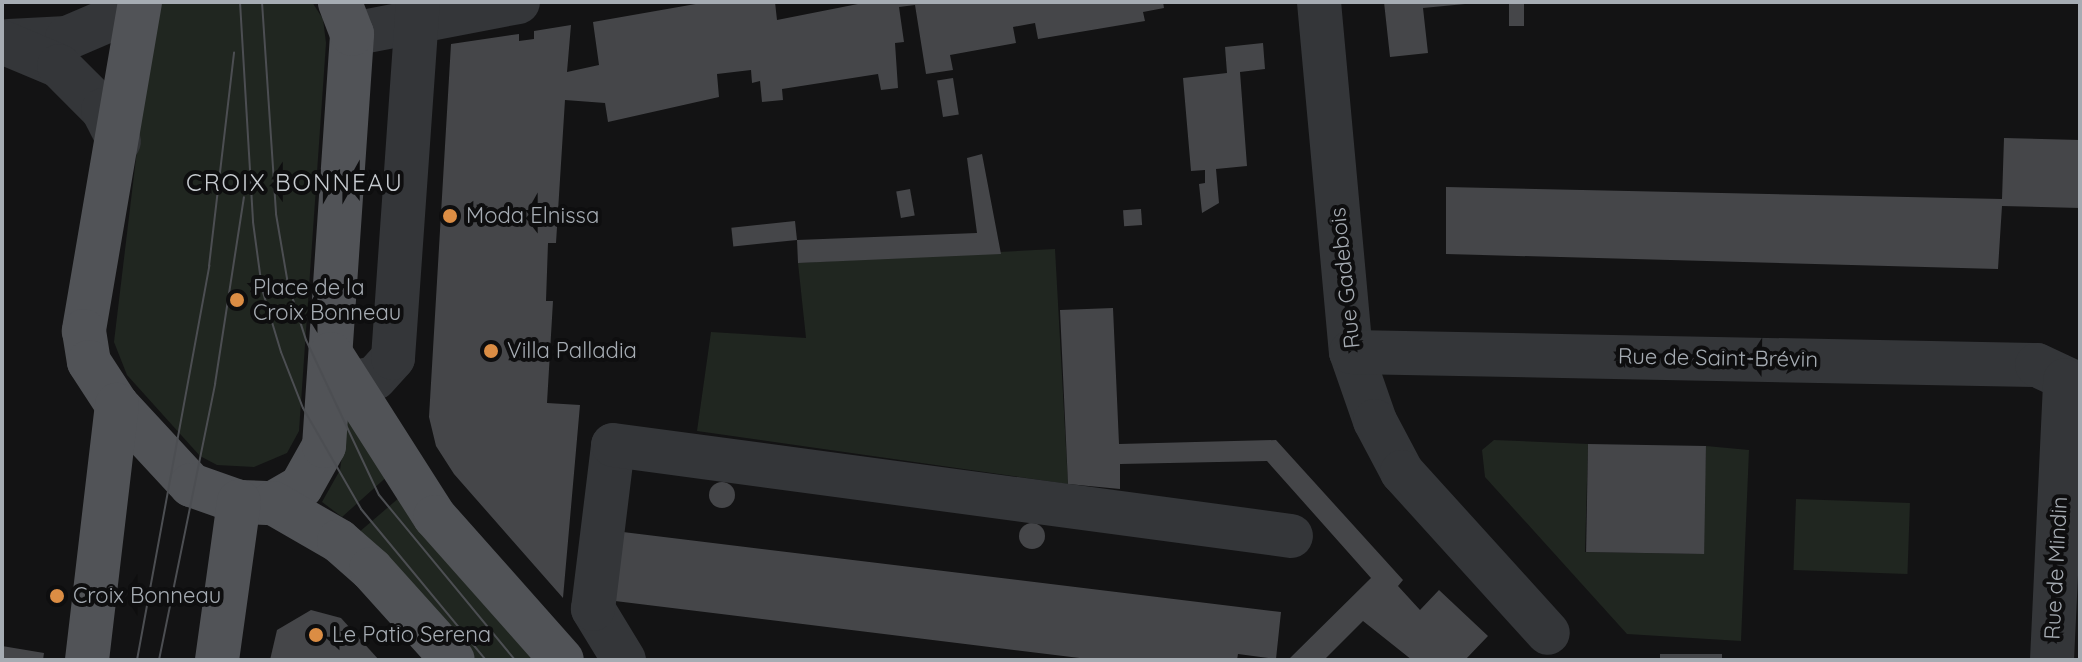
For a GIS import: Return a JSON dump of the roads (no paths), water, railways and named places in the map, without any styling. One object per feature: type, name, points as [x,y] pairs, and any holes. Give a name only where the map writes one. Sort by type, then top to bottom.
[{"type":"main road","points":[[138,5],[119,141],[84,331],[89,362],[117,405],[191,485],[256,502],[317,526],[371,569],[453,660]]},
{"type":"main road","points":[[256,502],[301,487],[324,446],[340,368],[346,18]]},
{"type":"main road","points":[[340,368],[435,517],[562,660]]},
{"type":"main road","points":[[87,660],[117,405]]},
{"type":"main road","points":[[217,660],[256,502]]},
{"type":"street","points":[[346,18],[518,2]]},
{"type":"street","name":"Rue Gadebois","points":[[1319,2],[1351,352],[1375,421],[1402,472],[1548,633]]},
{"type":"street","points":[[2,42],[67,38],[138,5]]},
{"type":"street","points":[[340,368],[375,378],[393,358],[418,10]]},
{"type":"street","points":[[2,42],[59,66],[103,110],[119,141]]},
{"type":"street","name":"Rue de Saint-Brévin","points":[[1351,352],[2037,365],[2072,382]]},
{"type":"street","name":"Rue de Mindin","points":[[2052,660],[2072,382]]},
{"type":"street","points":[[624,660],[593,609],[613,445],[1291,536]]},
{"type":"tram line","points":[[240,2],[253,222],[262,289],[281,352],[303,408],[361,509],[486,660]]},
{"type":"tram line","points":[[262,2],[276,214],[288,284],[306,340],[379,495],[515,660]]},
{"type":"tram line","points":[[137,660],[209,266],[234,52]]},
{"type":"tram line","points":[[159,660],[215,384],[244,197]]},
{"type":"place","name":"Moda Elnissa","points":[[450,216]]},
{"type":"place","name":"Place de la Croix Bonneau","points":[[237,300]]},
{"type":"place","name":"Villa Palladia","points":[[491,351]]},
{"type":"place","name":"Croix Bonneau","points":[[57,596]]},
{"type":"place","name":"Le Patio Serena","points":[[316,635]]},
{"type":"district","name":"CROIX BONNEAU","points":[[295,183]]}]
